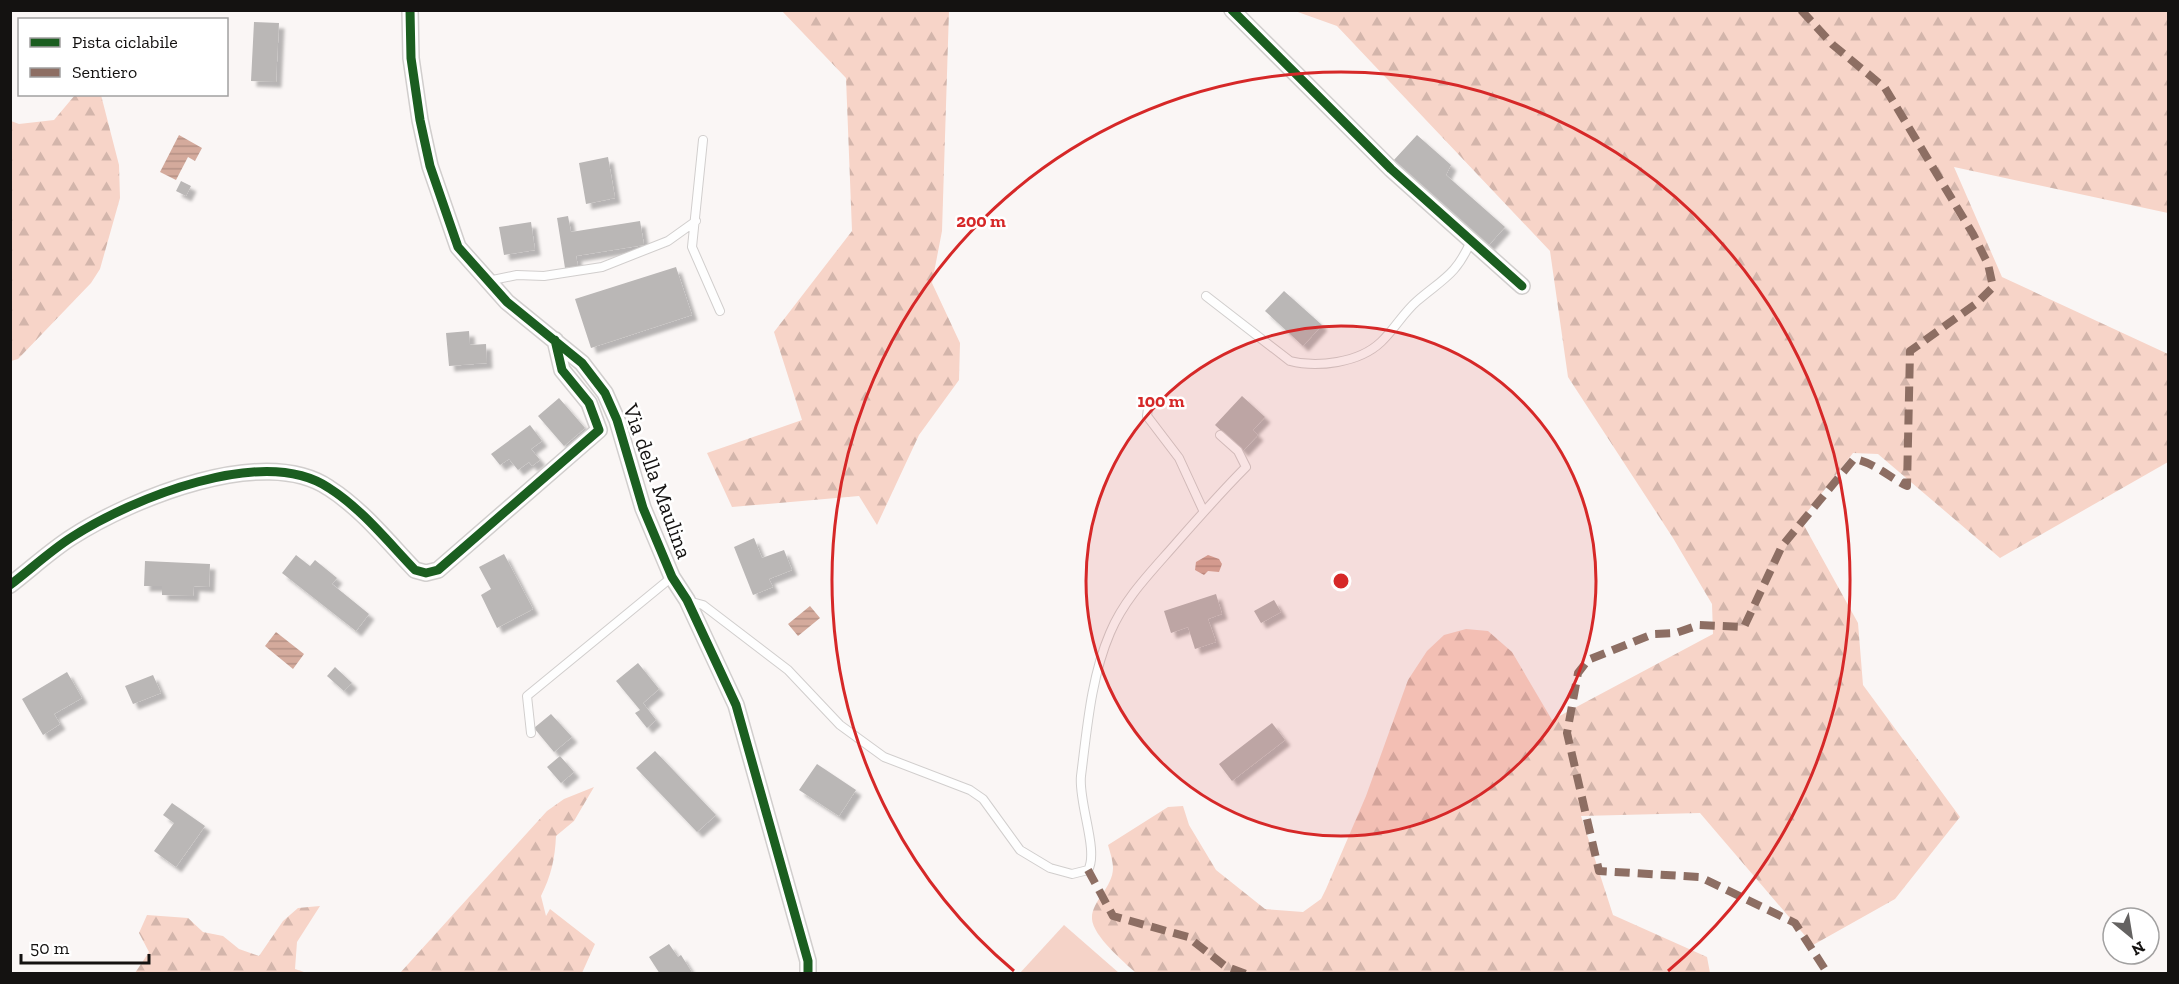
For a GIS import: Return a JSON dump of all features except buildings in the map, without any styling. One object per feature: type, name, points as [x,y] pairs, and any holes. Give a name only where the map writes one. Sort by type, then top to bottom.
[{"type":"street","name":"Via della Maulina","points":[[410,10],[411,58],[420,120],[430,166],[458,247],[507,302],[582,363],[605,393],[617,420],[643,508],[672,577],[687,600],[736,705],[805,950],[808,974]]},
{"type":"street","points":[[1232,10],[1391,169],[1522,286]]},
{"type":"street","points":[[10,585],[72,537],[157,494],[202,479],[248,472],[305,476],[329,487],[358,512],[415,570],[426,573],[438,570],[599,430],[589,403],[562,370],[555,340]]},
{"type":"lane","points":[[703,140],[692,247],[720,311]]},
{"type":"lane","points":[[486,281],[517,275],[544,276],[602,267],[668,241],[696,222]]},
{"type":"lane","points":[[1206,296],[1290,361],[1307,365],[1325,364],[1361,354],[1381,343],[1395,322],[1455,271],[1471,241]]},
{"type":"lane","points":[[1149,401],[1147,416],[1179,458],[1203,510]]},
{"type":"lane","points":[[687,600],[703,605],[788,670],[840,725],[875,750],[983,799],[1020,850],[1050,868],[1072,874],[1088,870],[1091,864],[1091,843],[1082,801],[1081,777],[1087,722],[1099,664],[1110,632],[1122,608],[1203,510],[1246,467],[1238,452],[1220,435]]},
{"type":"lane","points":[[531,733],[527,696],[672,577]]},
{"type":"green space","points":[[782,11],[949,11],[942,231],[932,283],[960,343],[959,380],[919,435],[877,525],[859,496],[732,507],[707,453],[802,420],[774,332],[852,231],[846,78]]},
{"type":"green space","points":[[1295,11],[2168,11],[2168,213],[1954,167],[2002,277],[2168,354],[2168,462],[2000,558],[1878,454],[1853,453],[1801,520],[1858,623],[1863,685],[1960,817],[1895,899],[1813,945],[1700,813],[1581,816],[1613,915],[1707,957],[1710,973],[1136,973],[1098,933],[1092,919],[1093,912],[1110,882],[1113,868],[1108,845],[1168,807],[1183,806],[1189,825],[1216,870],[1265,909],[1303,912],[1321,899],[1366,796],[1408,680],[1427,651],[1444,635],[1466,629],[1488,631],[1512,652],[1552,720],[1713,634],[1712,604],[1673,538],[1568,377],[1550,251],[1337,26]]},
{"type":"green space","points":[[74,96],[101,96],[119,165],[120,198],[100,269],[91,283],[18,359],[11,361],[11,121],[19,124],[54,120]]},
{"type":"green space","points":[[594,787],[574,821],[556,836],[552,867],[541,896],[546,916],[550,909],[595,944],[582,973],[400,973],[547,811],[564,799]]},
{"type":"green space","points":[[320,906],[297,942],[295,969],[307,973],[135,973],[149,952],[139,933],[147,915],[188,918],[203,932],[223,936],[239,949],[259,956],[283,921],[298,908]]},
{"type":"shaded area","points":[[179,135],[202,148],[195,161],[188,157],[176,180],[160,172]]},
{"type":"shaded area","points":[[1208,555],[1219,559],[1222,564],[1219,572],[1208,571],[1204,575],[1195,570],[1196,562]]},
{"type":"shaded area","points":[[810,606],[820,618],[798,636],[788,624]]},
{"type":"shaded area","points":[[276,632],[304,654],[293,669],[265,646]]},
{"type":"shaded area","points":[[1064,925],[1119,973],[1020,973]]},
{"type":"marked path","points":[[1801,10],[1833,45],[1885,88],[1973,234],[1988,264],[1993,287],[1977,303],[1910,351],[1907,486],[1874,466],[1854,459],[1782,546],[1744,627],[1699,625],[1676,633],[1653,634],[1588,660],[1578,673],[1567,733],[1599,871],[1700,877],[1795,923],[1828,974]]},
{"type":"marked path","points":[[1088,870],[1113,916],[1188,937],[1225,966],[1246,974]]},
{"type":"cycle path","points":[[410,10],[411,58],[420,120],[430,166],[458,247],[507,302],[582,363],[605,393],[617,420],[643,508],[672,577],[687,600],[736,705],[808,961],[808,974]]},
{"type":"cycle path","points":[[1232,10],[1391,169],[1522,286]]},
{"type":"cycle path","points":[[10,585],[72,537],[128,507],[198,482],[235,474],[270,472],[302,476],[329,488],[364,516],[415,570],[426,573],[438,570],[599,430],[589,403],[562,370],[555,340]]}]
